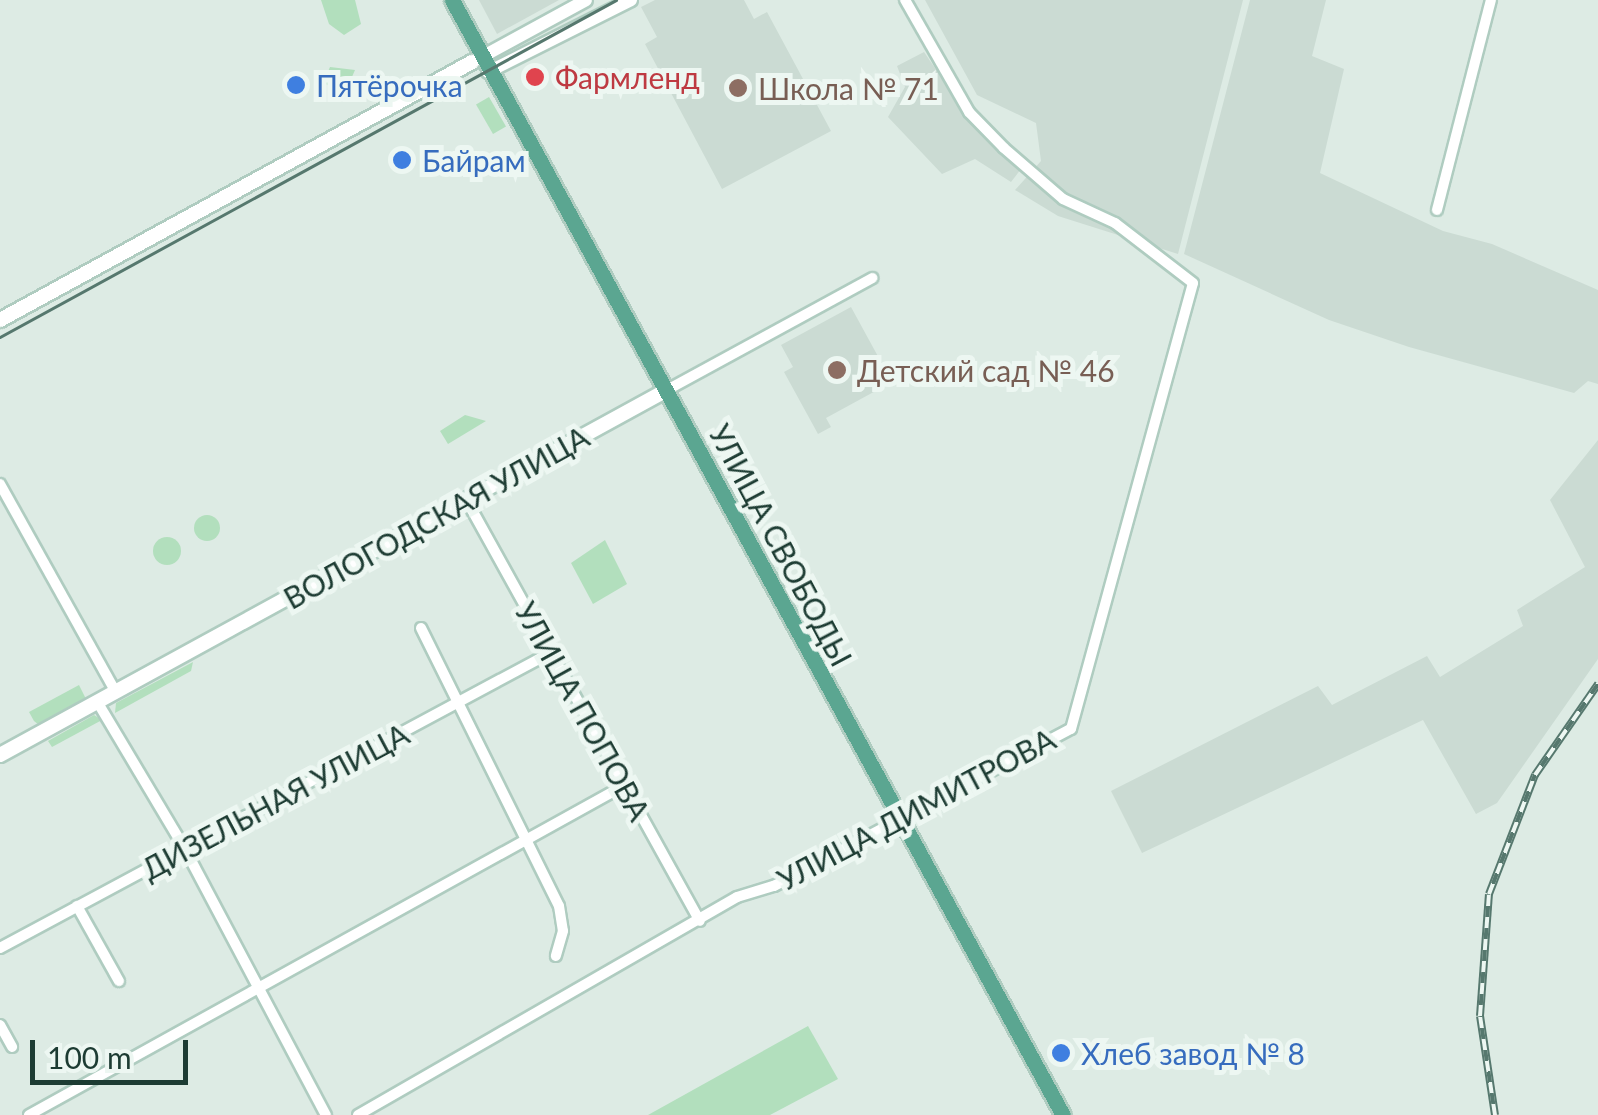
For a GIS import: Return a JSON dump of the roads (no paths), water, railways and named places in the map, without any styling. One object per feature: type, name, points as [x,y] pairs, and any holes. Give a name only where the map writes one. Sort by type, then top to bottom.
[{"type":"main road","name":"УЛИЦА СВОБОДЫ","points":[[452,0],[478,59],[493,74],[1063,1115]]},
{"type":"main road","points":[[0,320],[478,59]]},
{"type":"main road","name":"ВОЛОГОДСКАЯ УЛИЦА","points":[[0,755],[666,390]]},
{"type":"street","points":[[478,59],[586,0]]},
{"type":"street","points":[[493,74],[631,0]]},
{"type":"street","name":"УЛИЦА ДИМИТРОВА","points":[[358,1115],[700,922],[1071,729],[1193,283],[1114,222],[1063,199],[1004,148],[969,112],[905,0]]},
{"type":"street","points":[[1438,210],[1491,0]]},
{"type":"street","name":"ВОЛОГОДСКАЯ УЛИЦА","points":[[666,390],[872,278]]},
{"type":"street","points":[[0,484],[116,692]]},
{"type":"street","name":"УЛИЦА ПОПОВА","points":[[467,501],[700,922]]},
{"type":"street","points":[[421,628],[559,906],[562,932],[556,956]]},
{"type":"street","name":"ДИЗЕЛЬНАЯ УЛИЦА","points":[[0,948],[550,654]]},
{"type":"street","points":[[98,703],[185,849],[326,1115]]},
{"type":"street","points":[[30,1115],[625,786]]},
{"type":"street","points":[[78,906],[120,981]]},
{"type":"street","points":[[0,1024],[12,1048]]},
{"type":"tram line","points":[[0,337],[616,0]]},
{"type":"railway","points":[[1495,1115],[1480,1016],[1489,894],[1535,775],[1598,684]]},
{"type":"place","name":"Фармленд","points":[[535,77]]},
{"type":"place","name":"Пятёрочка","points":[[296,85]]},
{"type":"place","name":"Школа № 71","points":[[738,88]]},
{"type":"place","name":"Байрам","points":[[402,160]]},
{"type":"place","name":"Детский сад № 46","points":[[837,370]]},
{"type":"place","name":"Хлеб завод № 8","points":[[1061,1053]]}]
